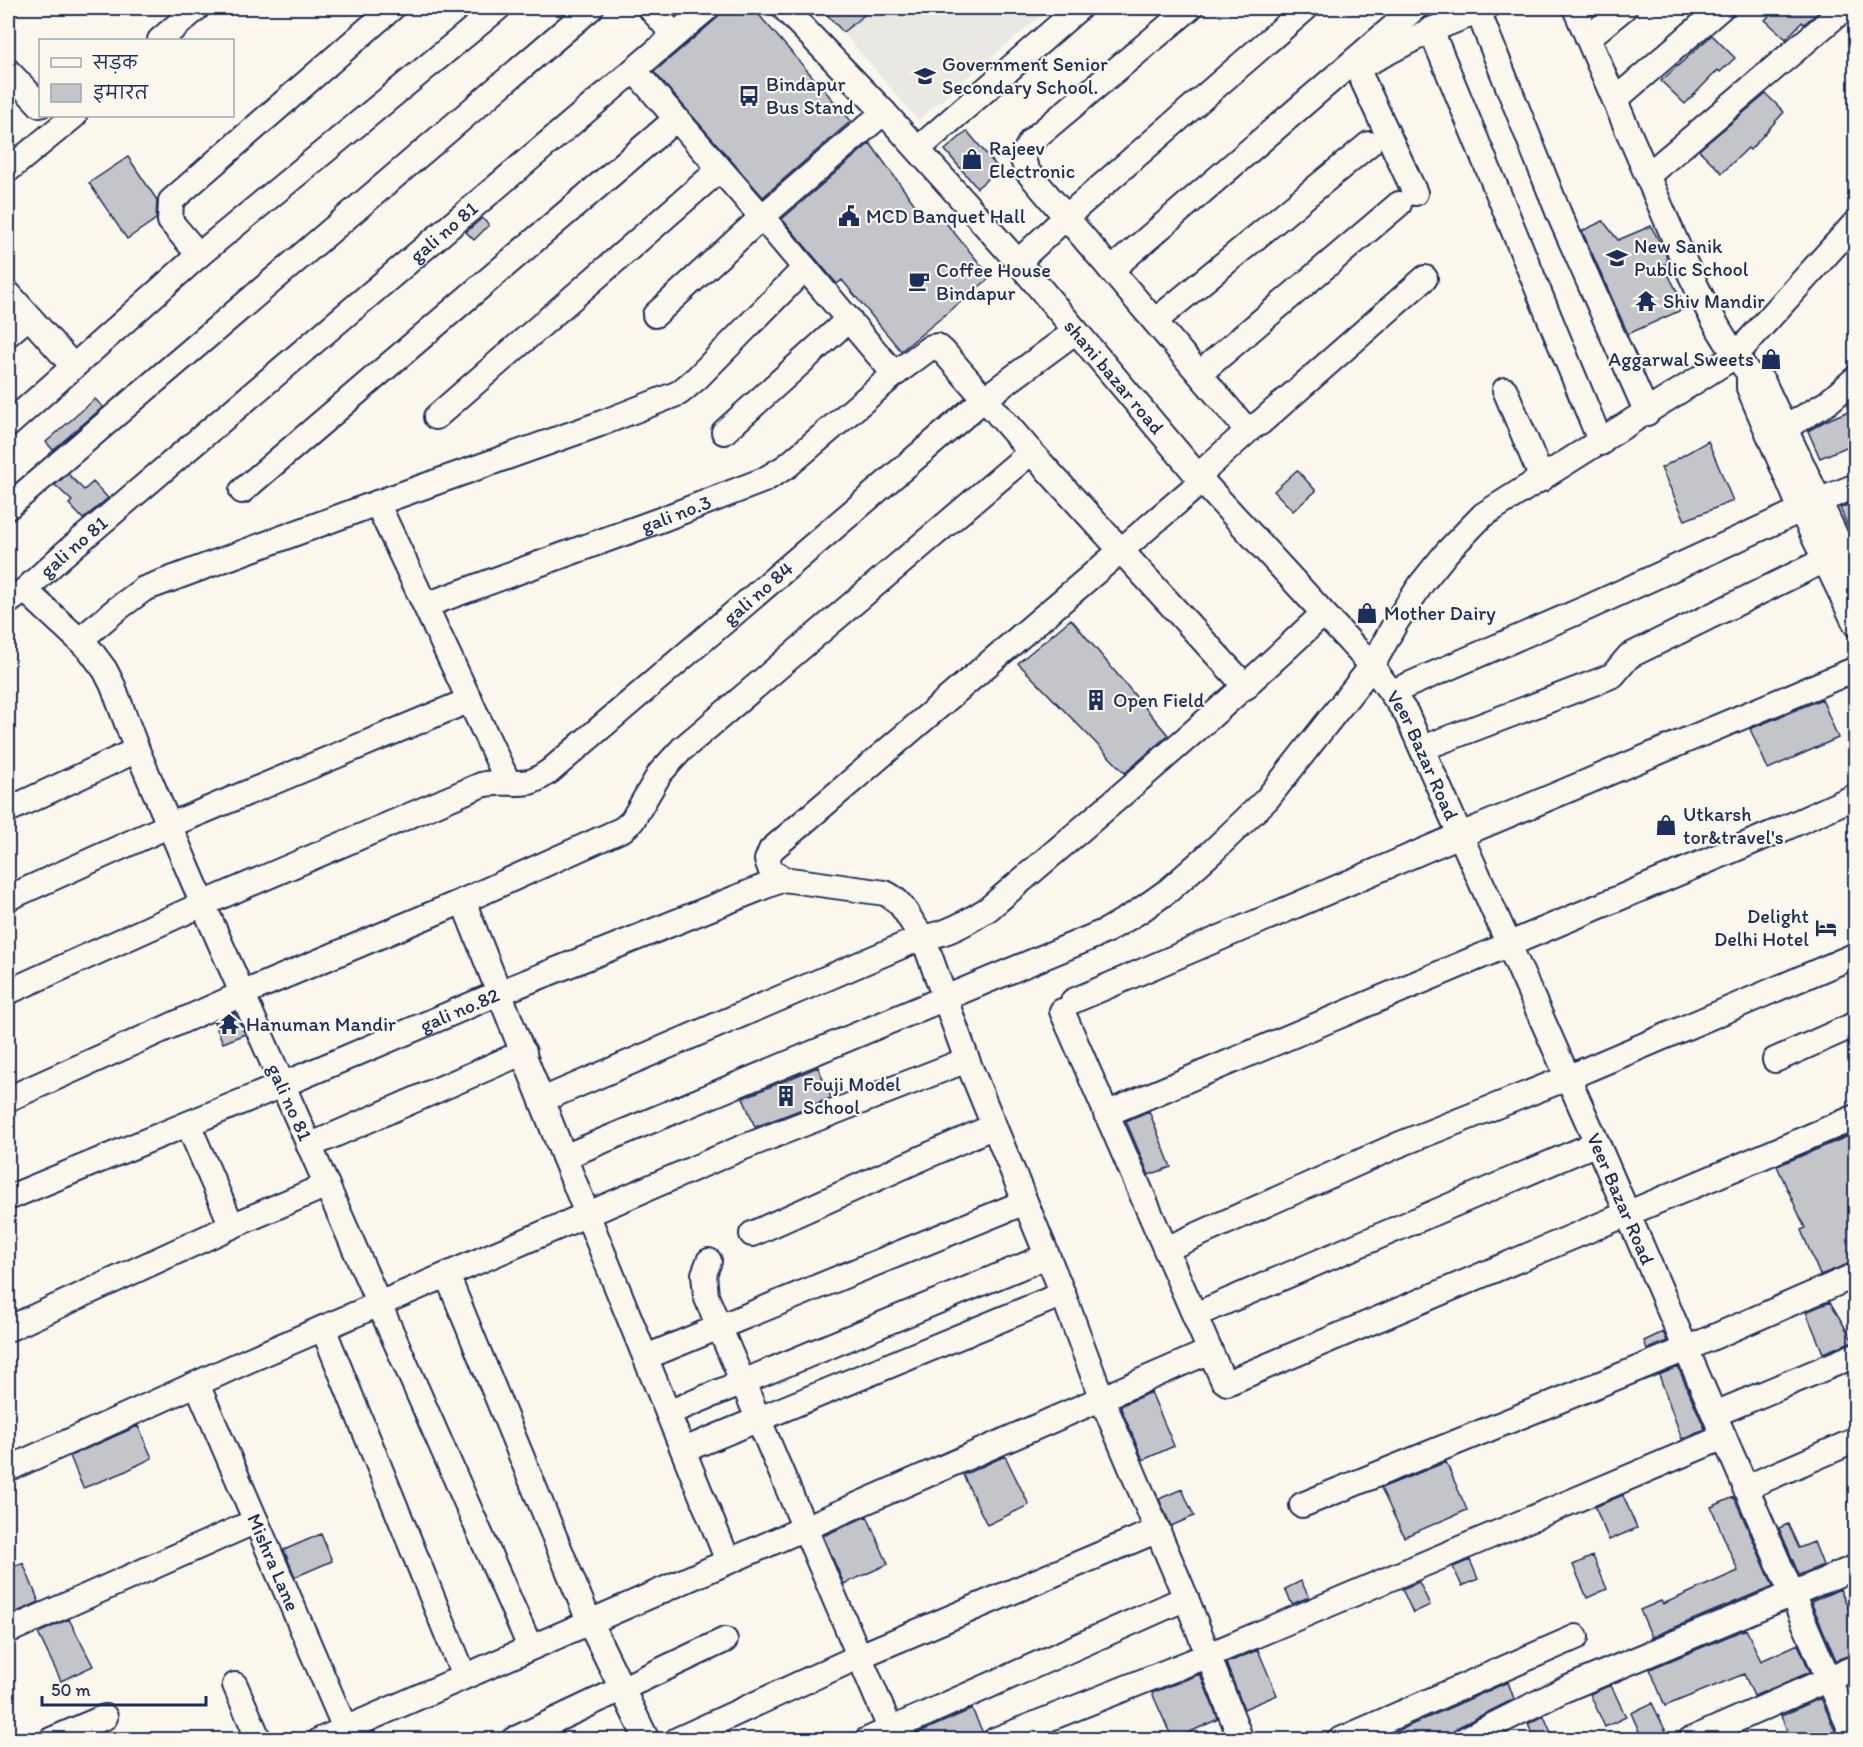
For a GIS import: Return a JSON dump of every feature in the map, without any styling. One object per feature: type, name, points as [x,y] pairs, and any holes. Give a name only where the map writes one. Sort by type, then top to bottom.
[{"type":"street","points":[[160,39],[197,8]]},
{"type":"street","points":[[199,255],[170,221],[171,201],[392,8]]},
{"type":"street","points":[[8,425],[199,255],[498,8]]},
{"type":"street","points":[[8,507],[591,8]]},
{"type":"street","points":[[650,8],[674,35]]},
{"type":"street","name":"gali no 81","points":[[530,1647],[203,904],[137,750],[113,686],[105,670],[80,640],[16,596],[707,8]]},
{"type":"street","name":"shani bazar road","points":[[784,8],[884,112],[1018,262],[1200,478],[1323,614]]},
{"type":"street","points":[[918,150],[1079,8]]},
{"type":"street","points":[[1190,8],[1031,141],[1022,157],[1027,171],[1241,423],[1252,427]]},
{"type":"street","points":[[1018,262],[1066,217],[1306,8]]},
{"type":"street","points":[[1111,270],[1415,8]]},
{"type":"street","points":[[1575,8],[1702,299],[1742,365],[1749,388],[1810,506],[1856,579]]},
{"type":"street","points":[[1588,38],[1624,8]]},
{"type":"street","points":[[1616,99],[1721,8]]},
{"type":"street","points":[[1648,175],[1845,8]]},
{"type":"street","points":[[1200,373],[1407,198],[1358,68],[1431,30],[1482,9],[1559,214],[1647,413]]},
{"type":"street","points":[[1431,30],[1601,443]]},
{"type":"street","points":[[634,70],[849,319],[886,366],[896,373]]},
{"type":"street","points":[[8,71],[39,104]]},
{"type":"street","points":[[655,315],[762,217],[884,112]]},
{"type":"street","points":[[8,171],[62,119]]},
{"type":"street","points":[[242,491],[676,119]]},
{"type":"street","points":[[1155,321],[1370,144]]},
{"type":"street","points":[[436,417],[720,169]]},
{"type":"street","points":[[564,1157],[1106,931],[1169,890],[1267,799],[1372,666],[1396,622],[1422,583],[1447,552],[1484,515],[1647,413],[1742,365],[1856,222]]},
{"type":"street","points":[[80,640],[144,590],[679,393],[698,378],[805,268]]},
{"type":"street","points":[[1240,1740],[1209,1655],[1102,1399],[1063,1294],[967,1060],[923,937],[914,927],[903,905],[885,893],[783,879],[771,871],[767,860],[771,850],[1119,550],[1200,478],[1252,427],[1269,415],[1425,278]]},
{"type":"street","points":[[8,293],[73,366]]},
{"type":"street","points":[[8,334],[28,316]]},
{"type":"street","points":[[724,432],[849,319]]},
{"type":"street","name":"gali no 84","points":[[518,782],[550,771],[984,399],[1076,331]]},
{"type":"street","name":"gali no.3","points":[[426,604],[764,480],[787,466],[931,346],[937,346],[984,399]]},
{"type":"street","points":[[1742,365],[1762,382],[1785,428],[1810,506]]},
{"type":"street","points":[[1785,428],[1827,403],[1856,378]]},
{"type":"street","points":[[1505,390],[1542,479]]},
{"type":"street","points":[[984,399],[1246,687]]},
{"type":"street","points":[[8,1099],[244,993],[463,902],[623,829],[632,821],[660,773],[682,749],[1030,452]]},
{"type":"street","points":[[1392,692],[1579,611],[1856,486]]},
{"type":"street","points":[[8,992],[203,904],[481,785],[518,782],[470,700],[377,503]]},
{"type":"street","points":[[1841,553],[1856,625]]},
{"type":"street","points":[[1423,748],[1613,675],[1629,656],[1841,553]]},
{"type":"street","points":[[542,1100],[923,937],[946,932],[969,921],[988,909],[1246,687],[1323,614]]},
{"type":"street","name":"Veer Bazar Road","points":[[1323,614],[1372,666],[1392,692],[1406,713],[1423,748],[1715,1414],[1828,1679],[1855,1736]]},
{"type":"street","points":[[1856,669],[1461,835],[1067,1006],[1106,1114],[1223,1380],[1227,1383],[1234,1382],[1856,1117]]},
{"type":"street","points":[[8,896],[170,825],[470,700]]},
{"type":"street","points":[[8,810],[137,750]]},
{"type":"street","points":[[1106,1114],[1510,945],[1856,796]]},
{"type":"street","name":"gali no.82","points":[[8,1198],[499,993],[783,879]]},
{"type":"street","points":[[463,902],[728,1561]]},
{"type":"street","points":[[1166,1249],[1398,1145],[1566,1078],[1856,954]]},
{"type":"street","points":[[1775,1060],[1856,1024]]},
{"type":"street","points":[[309,1146],[524,1052]]},
{"type":"street","points":[[8,1469],[323,1328],[739,1149],[967,1060]]},
{"type":"street","points":[[188,1124],[232,1226]]},
{"type":"street","points":[[752,1234],[994,1126]]},
{"type":"street","points":[[1195,1315],[1597,1143]]},
{"type":"street","points":[[8,1329],[327,1185]]},
{"type":"street","points":[[646,1357],[1025,1203]]},
{"type":"street","points":[[668,1413],[1047,1256]]},
{"type":"street","points":[[709,1261],[704,1274],[706,1296],[893,1734]]},
{"type":"street","points":[[447,1275],[590,1621],[647,1740]]},
{"type":"street","points":[[1302,1505],[1686,1349],[1856,1275]]},
{"type":"street","points":[[684,1450],[1063,1294]]},
{"type":"street","points":[[323,1328],[464,1676]]},
{"type":"street","points":[[320,1740],[348,1734],[464,1676],[1210,1351]]},
{"type":"street","points":[[1715,1414],[1856,1354]]},
{"type":"street","name":"Mishra Lane","points":[[197,1384],[348,1734]]},
{"type":"street","points":[[995,1740],[1209,1655],[1724,1437]]},
{"type":"street","points":[[1745,1488],[1856,1440]]},
{"type":"street","points":[[8,1631],[256,1521]]},
{"type":"street","points":[[677,1740],[860,1656],[1158,1530]]},
{"type":"street","points":[[1464,1740],[1561,1691],[1856,1567]]},
{"type":"street","points":[[867,1740],[893,1734],[1186,1598]]},
{"type":"street","points":[[1340,1740],[1576,1637]]},
{"type":"street","points":[[513,1740],[725,1640]]},
{"type":"street","points":[[1690,1740],[1856,1667]]},
{"type":"street","points":[[235,1685],[259,1740]]},
{"type":"street","points":[[51,1740],[105,1717]]},
{"type":"shaded area","name":"Government Senior Secondary School.","points":[[873,8],[1050,8],[918,120],[843,32]]},
{"type":"building","name":"Bindapur Bus Stand","points":[[723,8],[753,8],[851,121],[763,197],[654,72],[716,19]]},
{"type":"building","points":[[821,8],[873,8],[843,32]]},
{"type":"building","points":[[1777,8],[1824,8],[1804,24],[1802,22],[1786,39],[1765,20]]},
{"type":"building","points":[[1712,35],[1735,58],[1720,72],[1718,70],[1685,104],[1661,81]]},
{"type":"building","points":[[1766,94],[1784,112],[1750,150],[1748,148],[1722,173],[1699,150]]},
{"type":"building","name":"Rajeev Electronic","points":[[967,131],[999,169],[977,188],[945,150]]},
{"type":"building","points":[[870,143],[926,220],[936,211],[991,277],[901,351],[842,280],[837,284],[782,219]]},
{"type":"building","points":[[128,157],[157,200],[156,219],[127,239],[89,183]]},
{"type":"building","points":[[482,218],[489,225],[474,240],[466,232]]},
{"type":"building","points":[[1603,221],[1618,240],[1651,226],[1665,252],[1668,263],[1663,265],[1686,308],[1628,334],[1582,231]]},
{"type":"building","points":[[95,399],[103,407],[53,450],[46,442]]},
{"type":"building","points":[[1856,408],[1856,443],[1820,458],[1808,431]]},
{"type":"building","points":[[1708,441],[1733,501],[1685,520],[1661,468]]},
{"type":"building","points":[[1297,470],[1316,491],[1293,511],[1274,491]]},
{"type":"building","points":[[68,474],[84,490],[93,482],[108,498],[83,519],[69,504],[72,501],[55,485]]},
{"type":"building","points":[[1856,502],[1856,545],[1840,508]]},
{"type":"building","name":"Open Field","points":[[1071,619],[1168,735],[1125,773],[1018,663]]},
{"type":"building","points":[[1822,699],[1838,738],[1768,769],[1750,729]]},
{"type":"building","name":"Hanuman Mandir","points":[[235,1013],[245,1034],[223,1043],[214,1022]]},
{"type":"building","points":[[818,1067],[831,1098],[755,1127],[743,1098]]},
{"type":"building","points":[[1149,1111],[1171,1167],[1149,1175],[1126,1121]]},
{"type":"building","points":[[1856,1133],[1856,1261],[1820,1275],[1801,1230],[1805,1228],[1777,1166]]},
{"type":"building","points":[[1830,1302],[1853,1341],[1823,1353],[1806,1312]]},
{"type":"building","points":[[1663,1332],[1667,1341],[1647,1349],[1644,1341]]},
{"type":"building","points":[[1678,1367],[1705,1429],[1682,1439],[1659,1375]]},
{"type":"building","points":[[1151,1392],[1174,1446],[1143,1460],[1120,1406]]},
{"type":"building","points":[[138,1426],[152,1458],[83,1488],[70,1456]]},
{"type":"building","points":[[1005,1456],[1029,1505],[987,1525],[963,1475]]},
{"type":"building","points":[[1446,1462],[1467,1510],[1404,1537],[1381,1488]]},
{"type":"building","points":[[1182,1489],[1194,1516],[1171,1526],[1159,1499]]},
{"type":"building","points":[[1623,1495],[1637,1528],[1609,1540],[1595,1507]]},
{"type":"building","points":[[1734,1497],[1773,1586],[1652,1637],[1640,1610],[1661,1601],[1663,1604],[1738,1571],[1711,1507]]},
{"type":"building","points":[[867,1516],[888,1564],[844,1584],[823,1536]]},
{"type":"building","points":[[1788,1524],[1799,1548],[1814,1542],[1823,1565],[1799,1575],[1779,1528]]},
{"type":"building","points":[[321,1534],[332,1561],[295,1577],[284,1550]]},
{"type":"building","points":[[1593,1556],[1607,1589],[1587,1598],[1573,1565]]},
{"type":"building","points":[[1470,1560],[1478,1579],[1462,1586],[1453,1567]]},
{"type":"building","points":[[23,1563],[39,1602],[8,1616],[8,1569]]},
{"type":"building","points":[[1301,1581],[1309,1597],[1292,1604],[1285,1589]]},
{"type":"building","points":[[1419,1582],[1430,1605],[1413,1613],[1402,1589]]},
{"type":"building","points":[[1840,1589],[1854,1621],[1850,1622],[1856,1635],[1856,1653],[1836,1660],[1811,1602]]},
{"type":"building","points":[[69,1619],[93,1666],[61,1681],[38,1633]]},
{"type":"building","points":[[1746,1629],[1761,1661],[1798,1644],[1810,1672],[1754,1696],[1744,1674],[1665,1706],[1650,1669]]},
{"type":"building","points":[[1258,1650],[1277,1695],[1244,1709],[1226,1663]]},
{"type":"building","points":[[1200,1674],[1218,1719],[1173,1740],[1152,1693]]},
{"type":"building","points":[[1508,1682],[1514,1699],[1458,1727],[1440,1740],[1377,1740]]},
{"type":"building","points":[[1611,1685],[1626,1717],[1605,1727],[1590,1694]]},
{"type":"building","points":[[1821,1698],[1839,1740],[1791,1740],[1781,1716]]},
{"type":"building","points":[[1652,1703],[1670,1740],[1643,1740],[1631,1713]]},
{"type":"building","points":[[972,1709],[983,1733],[981,1740],[909,1740],[909,1737]]},
{"type":"building","points":[[1544,1716],[1554,1740],[1535,1740],[1528,1724]]},
{"type":"place","name":"Government Senior Secondary School.","points":[[925,76]]},
{"type":"place","name":"Bindapur Bus Stand","points":[[749,96]]},
{"type":"place","name":"Rajeev Electronic","points":[[972,159]]},
{"type":"place","name":"MCD Banquet Hall","points":[[849,216]]},
{"type":"place","name":"New Sanik Public School","points":[[1617,258]]},
{"type":"place","name":"Coffee House Bindapur","points":[[919,281]]},
{"type":"place","name":"Shiv Mandir","points":[[1646,301]]},
{"type":"place","name":"Aggarwal Sweets","points":[[1771,359]]},
{"type":"place","name":"Mother Dairy","points":[[1367,613]]},
{"type":"place","name":"Open Field","points":[[1096,700]]},
{"type":"place","name":"Utkarsh tor&travel's","points":[[1666,825]]},
{"type":"place","name":"Delight Delhi Hotel","points":[[1826,928]]},
{"type":"place","name":"Hanuman Mandir","points":[[229,1024]]},
{"type":"place","name":"Fouji Model School","points":[[786,1096]]}]
